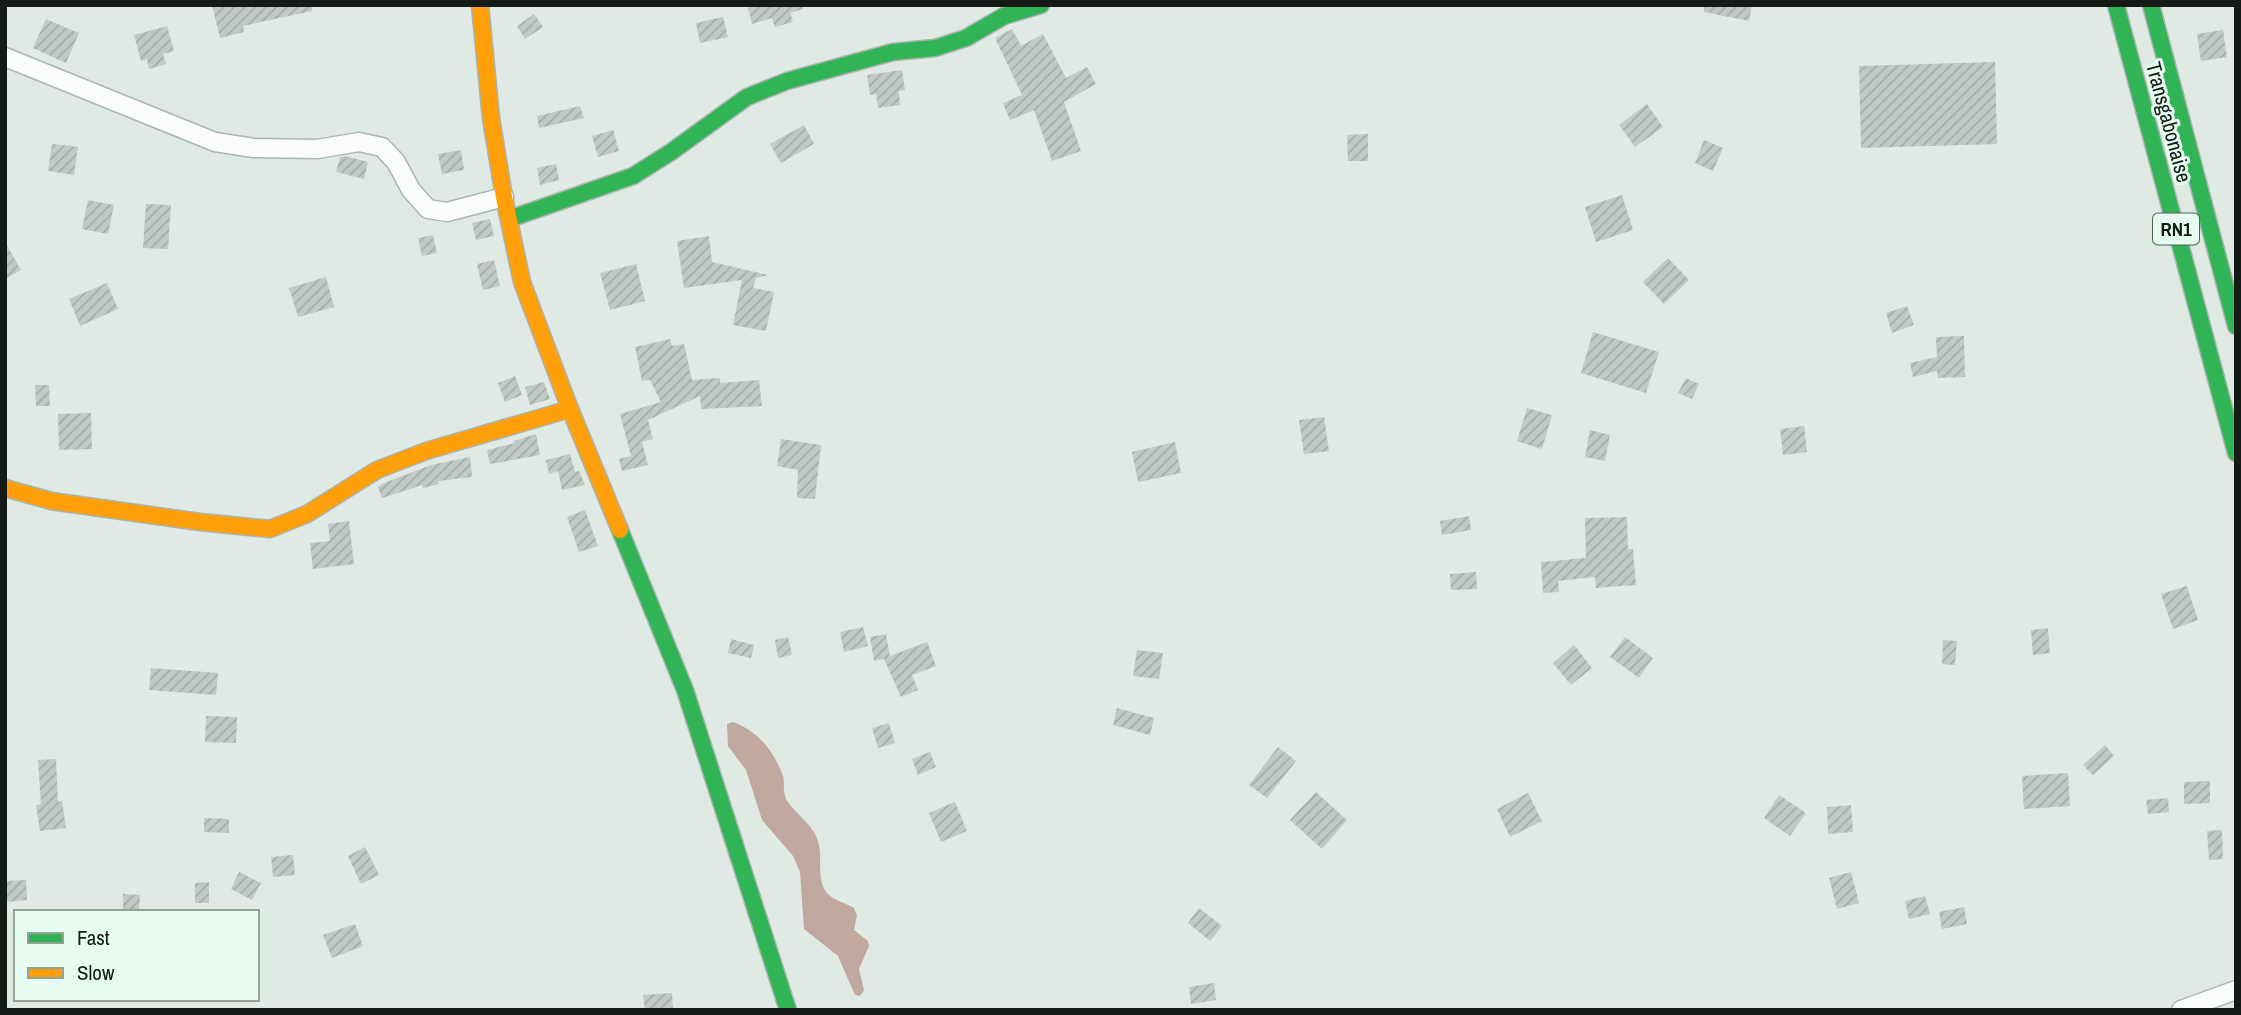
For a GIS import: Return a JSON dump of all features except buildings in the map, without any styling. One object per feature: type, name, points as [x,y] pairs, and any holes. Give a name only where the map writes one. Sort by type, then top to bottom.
[{"type":"main road","points":[[480,5],[489,105],[504,197],[522,282],[570,409],[685,690],[788,1010]]},
{"type":"main road","points":[[509,219],[633,176],[747,97],[787,80],[893,52],[935,48],[966,38],[1004,16],[1041,5]]},
{"type":"main road","name":"Transgabonaise","points":[[2116,5],[2236,453]]},
{"type":"main road","name":"Transgabonaise","points":[[2151,5],[2236,326]]},
{"type":"main road","points":[[5,488],[51,501],[270,529],[307,514],[377,470],[426,451],[570,409]]},
{"type":"street","points":[[5,57],[215,142],[254,148],[317,149],[359,142],[382,147],[396,162],[411,190],[428,209],[447,212],[504,197]]},
{"type":"street","points":[[2181,1010],[2236,990]]},
{"type":"shaded area","points":[[733,722],[757,736],[770,750],[783,776],[786,799],[817,838],[823,887],[832,897],[854,908],[857,915],[854,930],[868,941],[869,946],[859,969],[864,990],[860,996],[855,995],[838,956],[804,929],[800,872],[793,856],[762,820],[746,770],[728,746],[727,724]]},
{"type":"traffic: fast","points":[[509,219],[633,176],[747,97],[787,81],[893,52],[935,48],[966,38],[1004,16],[1041,5]]},
{"type":"traffic: fast","points":[[2116,5],[2236,453]]},
{"type":"traffic: fast","points":[[2151,5],[2236,326]]},
{"type":"traffic: fast","points":[[620,530],[685,690],[788,1010]]},
{"type":"traffic: slow","points":[[480,5],[491,118],[522,282],[620,530]]},
{"type":"traffic: slow","points":[[5,488],[51,501],[270,529],[307,514],[377,470],[426,451],[570,409]]}]
